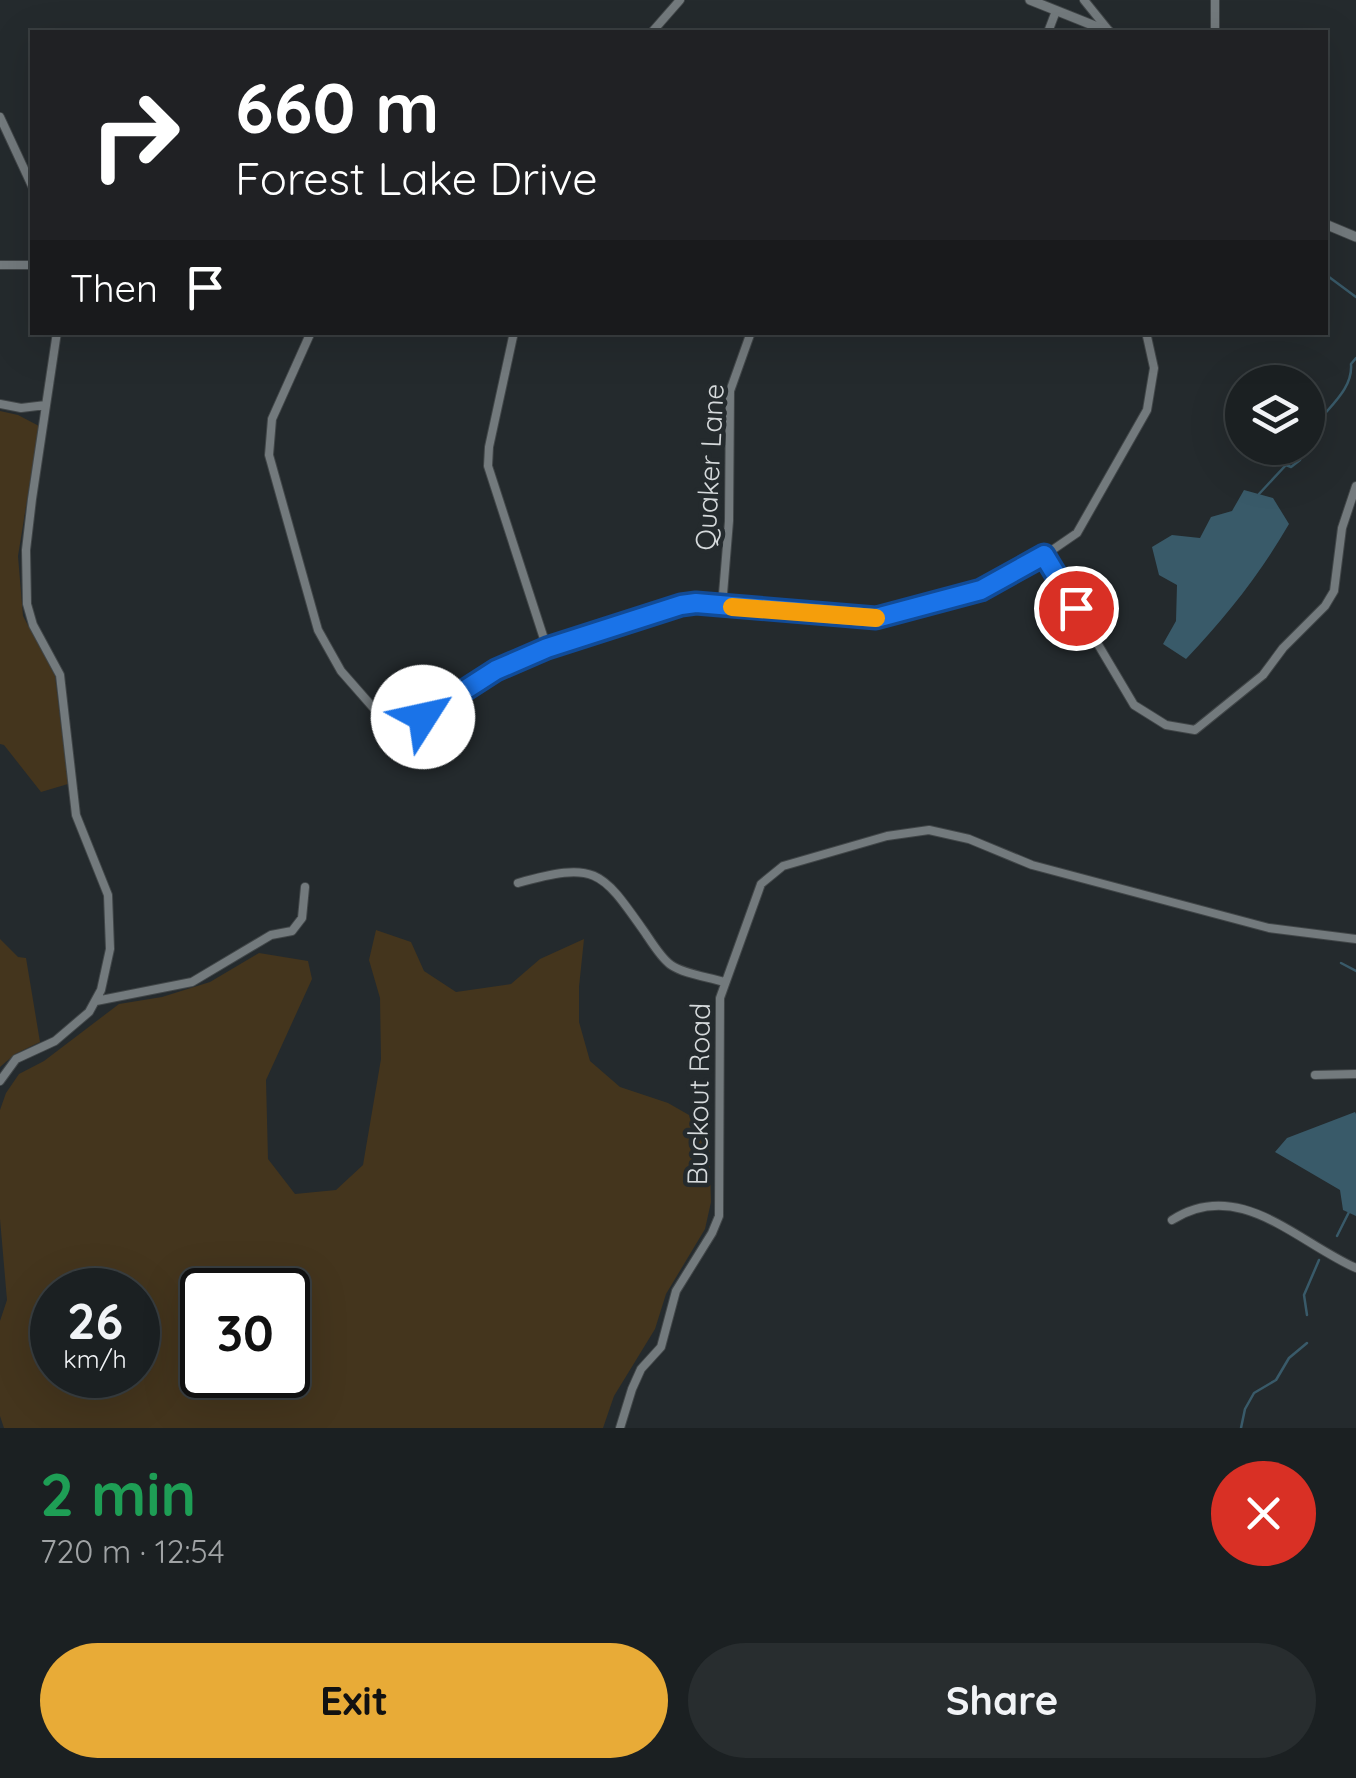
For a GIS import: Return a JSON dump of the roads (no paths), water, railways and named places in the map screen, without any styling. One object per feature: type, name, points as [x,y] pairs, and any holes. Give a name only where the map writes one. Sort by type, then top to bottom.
[{"type":"street","points":[[654,30],[680,0]]},
{"type":"street","points":[[1030,0],[1105,30]]},
{"type":"street","points":[[1084,0],[1108,30]]},
{"type":"street","points":[[1214,0],[1215,30]]},
{"type":"street","points":[[1049,30],[1056,11]]},
{"type":"street","points":[[0,117],[30,182]]},
{"type":"street","points":[[1328,225],[1356,237]]},
{"type":"street","points":[[0,265],[30,266]]},
{"type":"street","points":[[0,1082],[16,1059],[63,1036],[96,1001],[110,949],[108,895],[76,815],[60,675],[26,604],[26,550],[57,335]]},
{"type":"street","points":[[310,335],[272,419],[270,456],[318,630],[345,677],[377,712],[408,720],[423,717],[496,670],[547,648],[681,605],[696,603],[861,618],[891,616],[981,590],[1077,532],[1147,410],[1154,368],[1147,335]]},
{"type":"street","points":[[513,335],[488,447],[488,466],[547,648]]},
{"type":"street","name":"Quaker Lane","points":[[722,606],[730,521],[730,391],[749,335]]},
{"type":"street","points":[[0,404],[21,408],[46,405]]},
{"type":"street","points":[[1044,555],[1134,704],[1166,725],[1195,730],[1263,675],[1282,648],[1325,606],[1334,592],[1342,528],[1356,486]]},
{"type":"street","name":"Buckout Road","points":[[620,1428],[642,1369],[661,1347],[676,1292],[719,1216],[719,1016],[724,982],[761,884],[783,866],[887,836],[922,830],[950,833],[1032,865],[1269,928],[1356,938]]},
{"type":"street","points":[[518,883],[564,872],[599,875],[618,892],[671,965],[724,982]]},
{"type":"street","points":[[96,1001],[192,982],[271,935],[292,931],[302,918],[304,888]]},
{"type":"street","points":[[1315,1075],[1356,1074]]},
{"type":"street","points":[[1172,1220],[1186,1211],[1213,1204],[1238,1206],[1295,1230],[1356,1268]]},
{"type":"water","points":[[1244,490],[1273,498],[1289,524],[1242,594],[1186,659],[1163,644],[1176,621],[1177,585],[1159,575],[1152,547],[1172,535],[1200,538],[1211,517],[1232,511]]},
{"type":"water","points":[[1355,1112],[1356,1216],[1343,1210],[1340,1190],[1275,1152],[1287,1138]]},
{"type":"waterway","points":[[1328,276],[1356,297]]},
{"type":"waterway","points":[[1325,414],[1349,381],[1351,364],[1356,358]]},
{"type":"waterway","points":[[1259,494],[1286,465]]},
{"type":"waterway","points":[[1286,465],[1294,465]]},
{"type":"waterway","points":[[1341,963],[1356,971]]},
{"type":"waterway","points":[[1337,1236],[1349,1212]]},
{"type":"waterway","points":[[1307,1315],[1304,1295],[1319,1260]]},
{"type":"waterway","points":[[1241,1428],[1254,1393],[1276,1380],[1289,1358],[1307,1343]]}]
